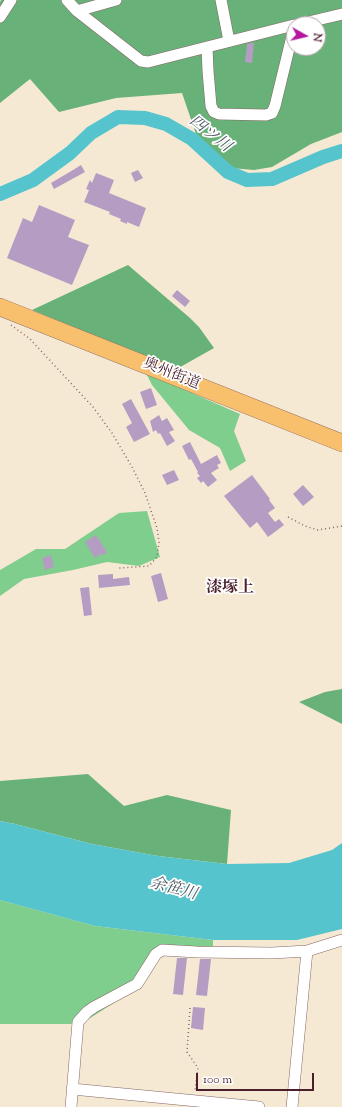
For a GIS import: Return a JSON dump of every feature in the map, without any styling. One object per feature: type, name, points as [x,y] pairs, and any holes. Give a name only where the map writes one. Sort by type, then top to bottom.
[{"type":"highway","name":"奥州街道","points":[[0,307],[342,443]]},
{"type":"street","points":[[0,17],[11,0]]},
{"type":"street","points":[[67,0],[77,11],[141,61],[148,62],[229,41],[286,29]]},
{"type":"street","points":[[77,11],[116,0]]},
{"type":"street","points":[[220,0],[229,41]]},
{"type":"street","points":[[326,18],[342,14]]},
{"type":"street","points":[[207,47],[211,106],[214,112],[219,114],[266,115],[272,113],[287,56]]},
{"type":"street","points":[[71,1107],[78,1022],[94,1007],[137,984],[156,954],[162,950],[272,953],[307,951],[342,940]]},
{"type":"street","points":[[292,1107],[307,951]]},
{"type":"street","points":[[72,1089],[259,1107]]},
{"type":"path","points":[[11,325],[30,339],[93,407],[112,433],[145,493],[157,528],[159,542],[157,557],[149,566],[120,568]]},
{"type":"path","points":[[288,518],[318,530],[342,526]]},
{"type":"path","points":[[190,1008],[187,1052],[188,1056],[198,1068],[194,1101]]},
{"type":"green space","points":[[1,0],[342,0],[342,132],[311,144],[272,167],[254,170],[231,168],[196,134],[182,93],[116,98],[59,112],[30,79],[0,103]]},
{"type":"green space","points":[[128,265],[190,318],[199,327],[214,348],[175,370],[32,310]]},
{"type":"green space","points":[[146,373],[240,414],[234,431],[246,461],[230,471],[220,448],[189,430],[152,385]]},
{"type":"green space","points":[[147,511],[160,557],[139,566],[107,562],[24,579],[0,596],[0,570],[36,549],[65,549],[119,513]]},
{"type":"green space","points":[[342,689],[342,724],[299,702],[325,692]]},
{"type":"green space","points":[[88,774],[124,806],[167,795],[231,810],[227,864],[158,856],[92,844],[0,821],[0,781]]},
{"type":"green space","points":[[0,900],[95,926],[213,940],[213,948],[162,952],[123,997],[81,1024],[0,1024]]},
{"type":"water","name":"余笹川","points":[[0,821],[92,844],[158,856],[227,864],[289,863],[332,850],[342,843],[342,929],[297,940],[213,940],[95,926],[0,900]]},
{"type":"building","points":[[254,43],[252,63],[245,62],[247,44]]},
{"type":"building","points":[[81,165],[85,172],[54,189],[51,183]]},
{"type":"building","points":[[138,170],[143,178],[135,182],[131,173]]},
{"type":"building","points":[[96,173],[114,180],[109,193],[146,208],[139,227],[120,221],[121,219],[109,214],[110,212],[84,202],[89,190],[86,189],[90,180],[92,183]]},
{"type":"building","points":[[39,205],[75,220],[68,237],[89,245],[72,285],[7,258],[23,218],[32,222]]},
{"type":"building","points":[[177,290],[190,301],[185,307],[172,296]]},
{"type":"building","points":[[151,388],[157,405],[146,409],[140,392]]},
{"type":"building","points":[[131,399],[150,434],[134,442],[126,427],[132,423],[122,404]]},
{"type":"building","points":[[159,415],[162,421],[167,418],[174,430],[169,432],[175,441],[167,446],[160,433],[158,434],[156,430],[153,432],[150,421]]},
{"type":"building","points":[[190,442],[201,464],[217,455],[221,463],[217,465],[219,468],[211,473],[217,480],[208,487],[203,481],[201,483],[197,478],[200,476],[197,473],[198,472],[191,459],[189,460],[182,446]]},
{"type":"building","points":[[174,470],[179,480],[167,485],[162,475]]},
{"type":"building","points":[[252,475],[275,508],[268,513],[275,522],[279,519],[284,525],[268,537],[257,522],[250,528],[224,496]]},
{"type":"building","points":[[303,485],[314,497],[303,506],[293,494]]},
{"type":"building","points":[[96,535],[107,552],[95,558],[85,542]]},
{"type":"building","points":[[51,555],[54,567],[45,570],[42,558]]},
{"type":"building","points":[[161,573],[168,599],[158,602],[151,576]]},
{"type":"building","points":[[113,574],[113,579],[129,577],[130,585],[99,588],[98,575]]},
{"type":"building","points":[[89,587],[92,615],[84,616],[80,588]]},
{"type":"building","points":[[177,958],[187,958],[183,995],[173,994]]},
{"type":"building","points":[[200,959],[211,959],[207,996],[196,995]]},
{"type":"building","points":[[193,1007],[205,1008],[203,1030],[191,1028]]},
{"type":"waterway","name":"四ツ川","points":[[0,194],[33,180],[70,153],[91,133],[118,117],[145,118],[166,124],[192,139],[228,172],[247,180],[272,179],[323,157],[342,151]]},
{"type":"district","name":"漆塚上","points":[[230,589]]}]
